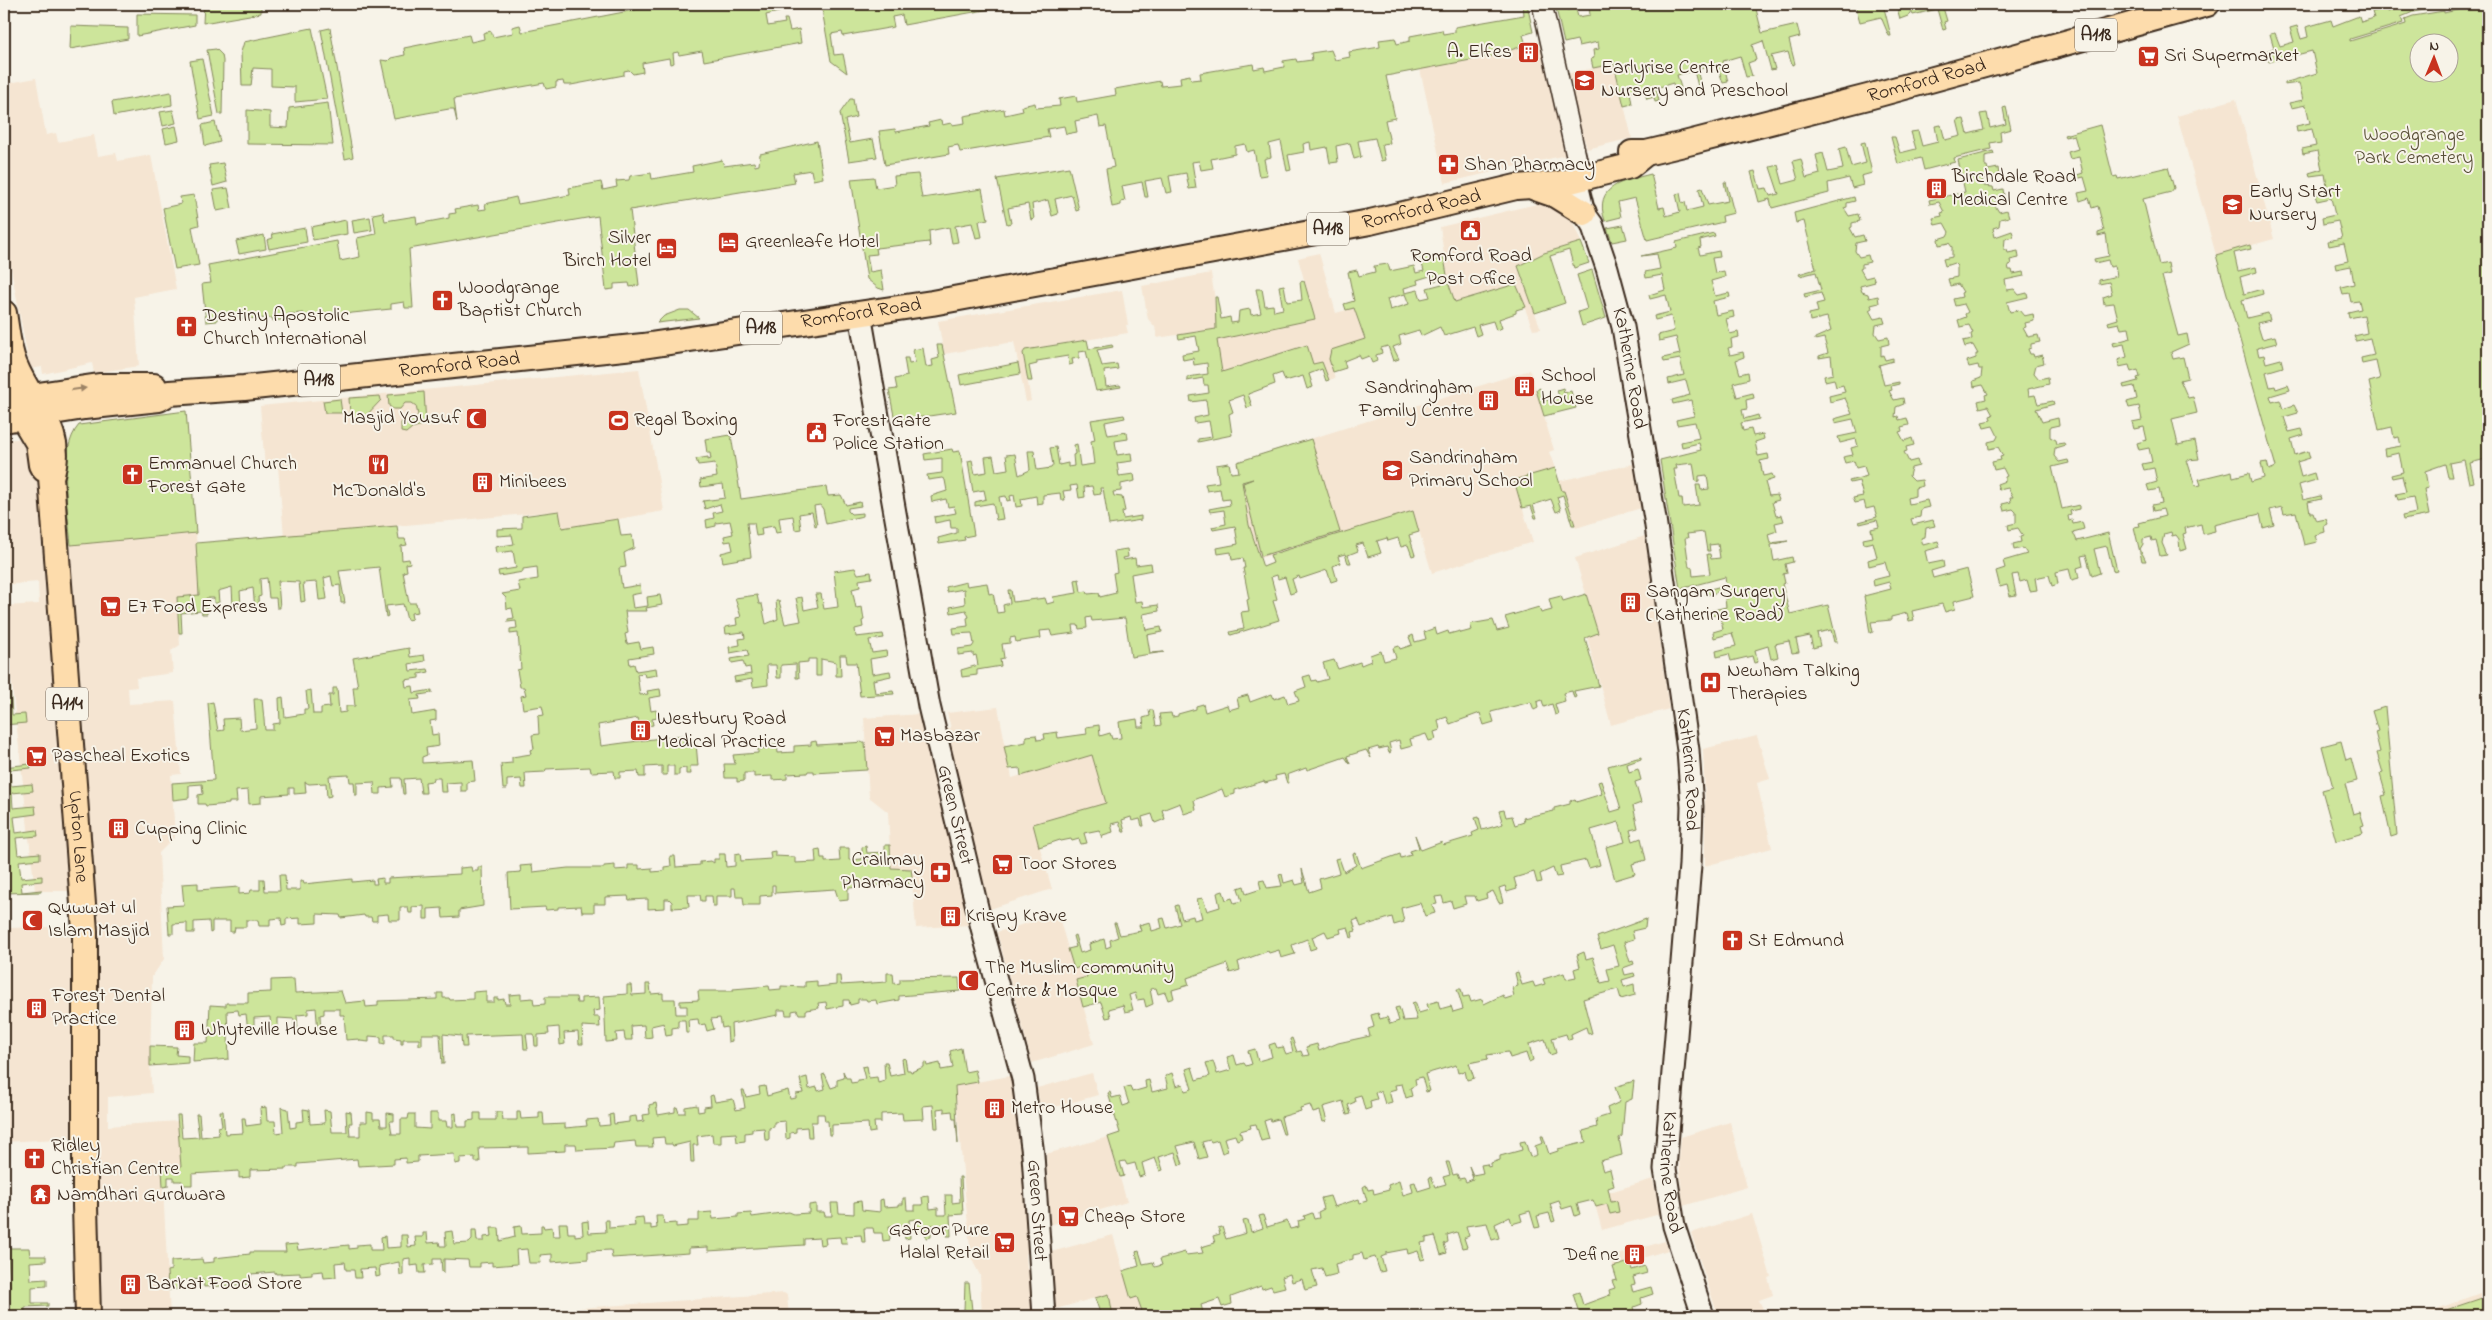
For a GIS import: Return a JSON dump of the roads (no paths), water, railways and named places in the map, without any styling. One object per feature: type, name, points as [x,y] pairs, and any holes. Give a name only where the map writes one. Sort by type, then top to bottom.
[{"type":"main road","name":"Romford Road","points":[[17,403],[99,386],[158,386],[169,393],[244,388],[627,348],[860,314],[1006,290],[1370,222],[1525,187],[1542,174],[1580,174],[1617,156],[1646,153],[2008,59],[2207,4]]},
{"type":"main road","name":"Katherine Road","points":[[1580,174],[1593,212],[1588,219],[1616,297],[1623,327],[1655,519],[1690,770],[1692,807],[1690,865],[1665,1169],[1674,1226],[1704,1316]]},
{"type":"main road","points":[[1525,187],[1555,195],[1588,219]]},
{"type":"main road","name":"A114","points":[[4,313],[15,364],[17,403]]},
{"type":"main road","name":"Green Street","points":[[860,314],[929,706],[980,921],[1023,1079],[1033,1155],[1044,1316]]},
{"type":"main road","name":"Upton Lane","points":[[17,403],[51,428],[56,462],[51,477],[85,931],[85,1206],[88,1316]]},
{"type":"street","points":[[1542,4],[1580,174]]},
{"type":"place","name":"A. Elfes","points":[[1528,52]]},
{"type":"place","name":"Sri Supermarket","points":[[2148,56]]},
{"type":"place","name":"Earlyrise Centre Nursery and Preschool","points":[[1585,80]]},
{"type":"place","name":"Shan Pharmacy","points":[[1448,165]]},
{"type":"place","name":"Birchdale Road Medical Centre","points":[[1936,188]]},
{"type":"place","name":"Early Start Nursery","points":[[2233,204]]},
{"type":"place","name":"Romford Road Post Office","points":[[1471,230]]},
{"type":"place","name":"Greenleafe Hotel","points":[[729,242]]},
{"type":"place","name":"Silver Birch Hotel","points":[[667,249]]},
{"type":"place","name":"Woodgrange Baptist Church","points":[[442,300]]},
{"type":"place","name":"Destiny Apostolic Church International","points":[[187,327]]},
{"type":"place","name":"School House","points":[[1525,387]]},
{"type":"place","name":"Sandringham Family Centre","points":[[1489,400]]},
{"type":"place","name":"Masjid Yousuf","points":[[477,418]]},
{"type":"place","name":"Regal Boxing","points":[[618,420]]},
{"type":"place","name":"Forest Gate Police Station","points":[[817,432]]},
{"type":"place","name":"McDonald's","points":[[379,465]]},
{"type":"place","name":"Sandringham Primary School","points":[[1393,470]]},
{"type":"place","name":"Emmanuel Church Forest Gate","points":[[132,475]]},
{"type":"place","name":"Minibees","points":[[483,482]]},
{"type":"place","name":"Sangam Surgery (Katherine Road)","points":[[1630,603]]},
{"type":"place","name":"E7 Food Express","points":[[111,607]]},
{"type":"place","name":"Newham Talking Therapies","points":[[1711,683]]},
{"type":"place","name":"Westbury Road Medical Practice","points":[[641,731]]},
{"type":"place","name":"Masbazar","points":[[884,736]]},
{"type":"place","name":"Pascheal Exotics","points":[[36,756]]},
{"type":"place","name":"Cupping Clinic","points":[[119,829]]},
{"type":"place","name":"Toor Stores","points":[[1003,864]]},
{"type":"place","name":"Crailmay Pharmacy","points":[[940,872]]},
{"type":"place","name":"Krispy Krave","points":[[950,916]]},
{"type":"place","name":"Quwwat ul Islam Masjid","points":[[32,920]]},
{"type":"place","name":"St Edmund","points":[[1732,941]]},
{"type":"place","name":"The Muslim community Centre & Mosque","points":[[969,980]]},
{"type":"place","name":"Forest Dental Practice","points":[[36,1008]]},
{"type":"place","name":"Whyteville House","points":[[185,1030]]},
{"type":"place","name":"Metro House","points":[[995,1108]]},
{"type":"place","name":"Ridley Christian Centre","points":[[35,1158]]},
{"type":"place","name":"Namdhari Gurdwara","points":[[41,1195]]},
{"type":"place","name":"Cheap Store","points":[[1068,1217]]},
{"type":"place","name":"Gafoor Pure Halal Retail","points":[[1005,1242]]},
{"type":"place","name":"Define","points":[[1635,1255]]},
{"type":"place","name":"Barkat Food Store","points":[[131,1284]]},
{"type":"park label","name":"Woodgrange Park Cemetery","points":[[2414,146]]}]
